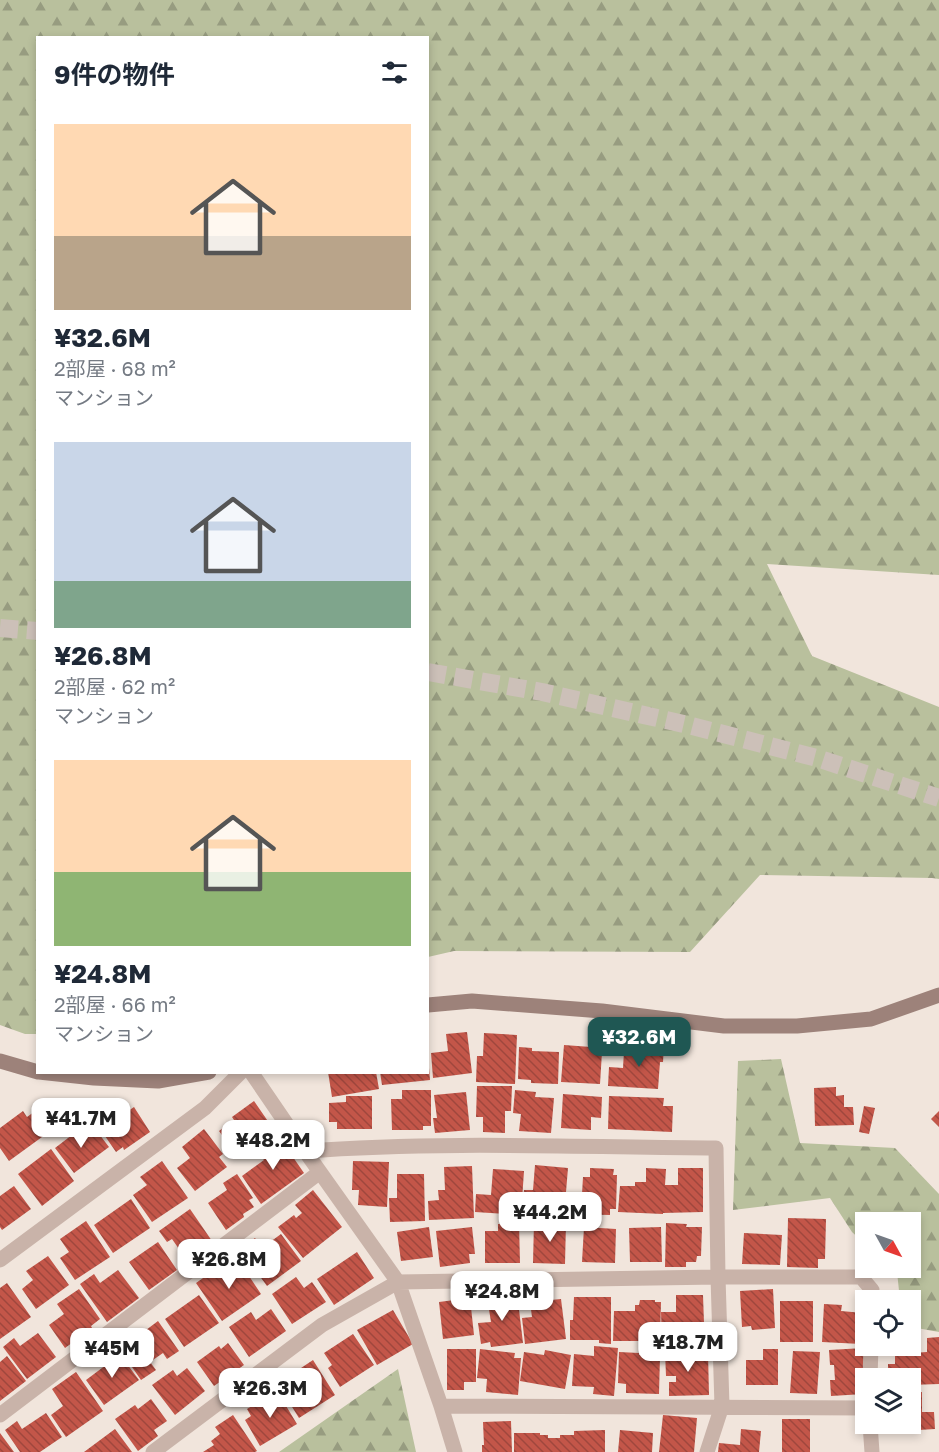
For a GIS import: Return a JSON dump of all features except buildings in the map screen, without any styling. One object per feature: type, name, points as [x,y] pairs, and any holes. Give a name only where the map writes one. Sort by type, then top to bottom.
[{"type":"street","points":[[429,1005],[472,1001],[602,1011],[724,1026],[797,1026],[871,1019],[939,995]]},
{"type":"street","points":[[0,1061],[36,1071]]},
{"type":"street","points":[[57,1074],[158,1081],[198,1074]]},
{"type":"street","points":[[0,1260],[205,1108],[239,1074]]},
{"type":"street","points":[[252,1074],[398,1282],[455,1452]]},
{"type":"street","points":[[305,1151],[452,1145],[716,1148],[723,1406],[707,1452]]},
{"type":"street","points":[[0,1415],[320,1172]]},
{"type":"street","points":[[153,1452],[322,1325],[398,1282],[861,1277],[872,1290]]},
{"type":"street","points":[[441,1406],[855,1408]]},
{"type":"street","points":[[871,1434],[872,1452]]},
{"type":"green space","points":[[0,0],[939,0],[939,575],[767,564],[812,656],[939,707],[939,879],[760,875],[690,952],[454,951],[429,957],[429,36],[36,36],[36,1034],[25,1034],[0,1025]]},
{"type":"green space","points":[[781,1059],[800,1143],[895,1148],[939,1194],[939,1332],[921,1329],[921,1290],[899,1290],[898,1278],[921,1278],[921,1212],[855,1212],[855,1235],[830,1198],[733,1210],[738,1061]]},
{"type":"green space","points":[[398,1369],[416,1452],[279,1452]]},
{"type":"tunnel","points":[[0,628],[36,631]]},
{"type":"tunnel","points":[[429,672],[542,692],[688,725],[817,758],[939,798]]}]
